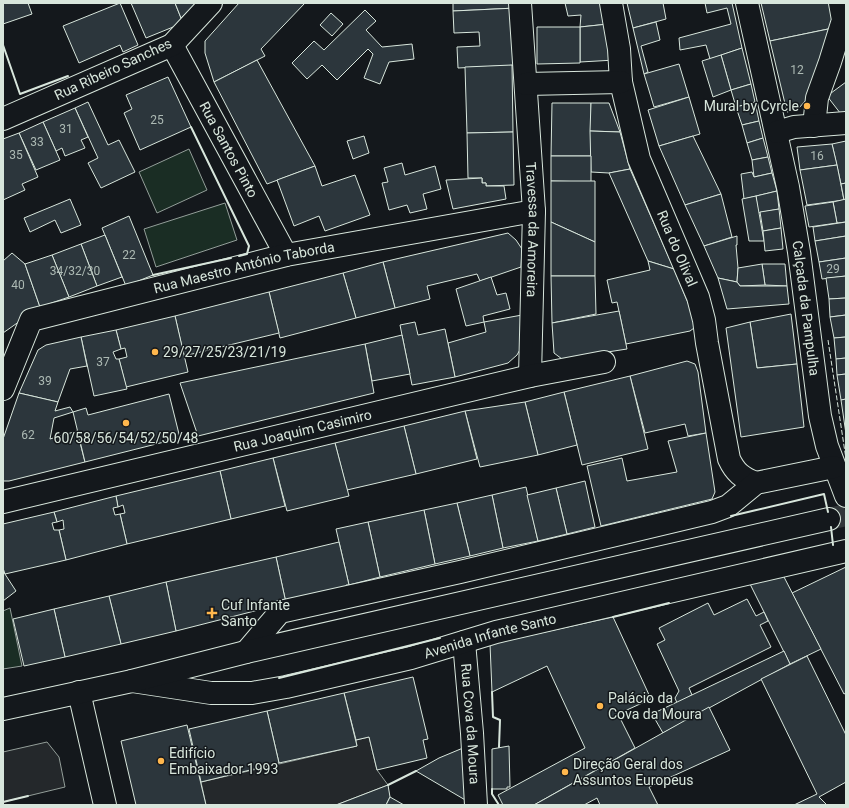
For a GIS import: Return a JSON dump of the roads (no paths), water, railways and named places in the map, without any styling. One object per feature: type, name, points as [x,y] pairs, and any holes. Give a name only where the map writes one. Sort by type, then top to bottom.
[{"type":"street","name":"Rua Ribeiro Sanches","points":[[4,117],[172,45],[211,3]]},
{"type":"street","name":"Travessa da Amoreira","points":[[520,3],[534,211],[530,376]]},
{"type":"street","name":"Rua do Olival","points":[[612,3],[619,49],[621,82],[639,159],[682,258],[699,302],[704,320],[729,459],[734,470],[744,479],[756,483]]},
{"type":"street","name":"Calçada da Pampulha","points":[[747,3],[777,132],[799,252],[820,416],[826,446],[840,482]]},
{"type":"street","points":[[814,126],[817,98],[843,20],[840,3]]},
{"type":"street","name":"Rua Santos Pinto","points":[[172,45],[286,255]]},
{"type":"street","points":[[526,84],[621,82]]},
{"type":"street","points":[[777,132],[794,127],[846,123]]},
{"type":"street","name":"Rua Maestro António Taborda","points":[[3,389],[31,320],[286,255],[534,211]]},
{"type":"street","name":"Rua Joaquim Casimiro","points":[[3,502],[530,376],[604,362]]},
{"type":"street","points":[[246,652],[280,612],[460,572],[712,512],[728,506],[756,483],[840,482]]},
{"type":"street","name":"Avenida Infante Santo","points":[[3,709],[132,681],[246,652],[829,519]]},
{"type":"street","name":"Avenida Infante Santo","points":[[132,681],[211,693],[252,693],[286,687],[412,658],[496,632],[846,551]]},
{"type":"street","name":"Rua Cova da Moura","points":[[464,642],[472,733],[476,805]]},
{"type":"street","points":[[79,692],[105,805]]},
{"type":"tunnel","points":[[829,519],[846,515]]},
{"type":"place","name":"Mural by Cyrcle","points":[[807,106]]},
{"type":"place","name":"29/27/25/23/21/19","points":[[155,352]]},
{"type":"place","name":"60/58/56/54/52/50/48","points":[[126,423]]},
{"type":"place","name":"Cuf Infante Santo","points":[[212,613]]},
{"type":"place","name":"Palácio da Cova da Moura","points":[[600,706]]},
{"type":"place","name":"Edifício Embaixador 1993","points":[[161,761]]},
{"type":"place","name":"Direção Geral dos Assuntos Europeus","points":[[565,772]]}]
